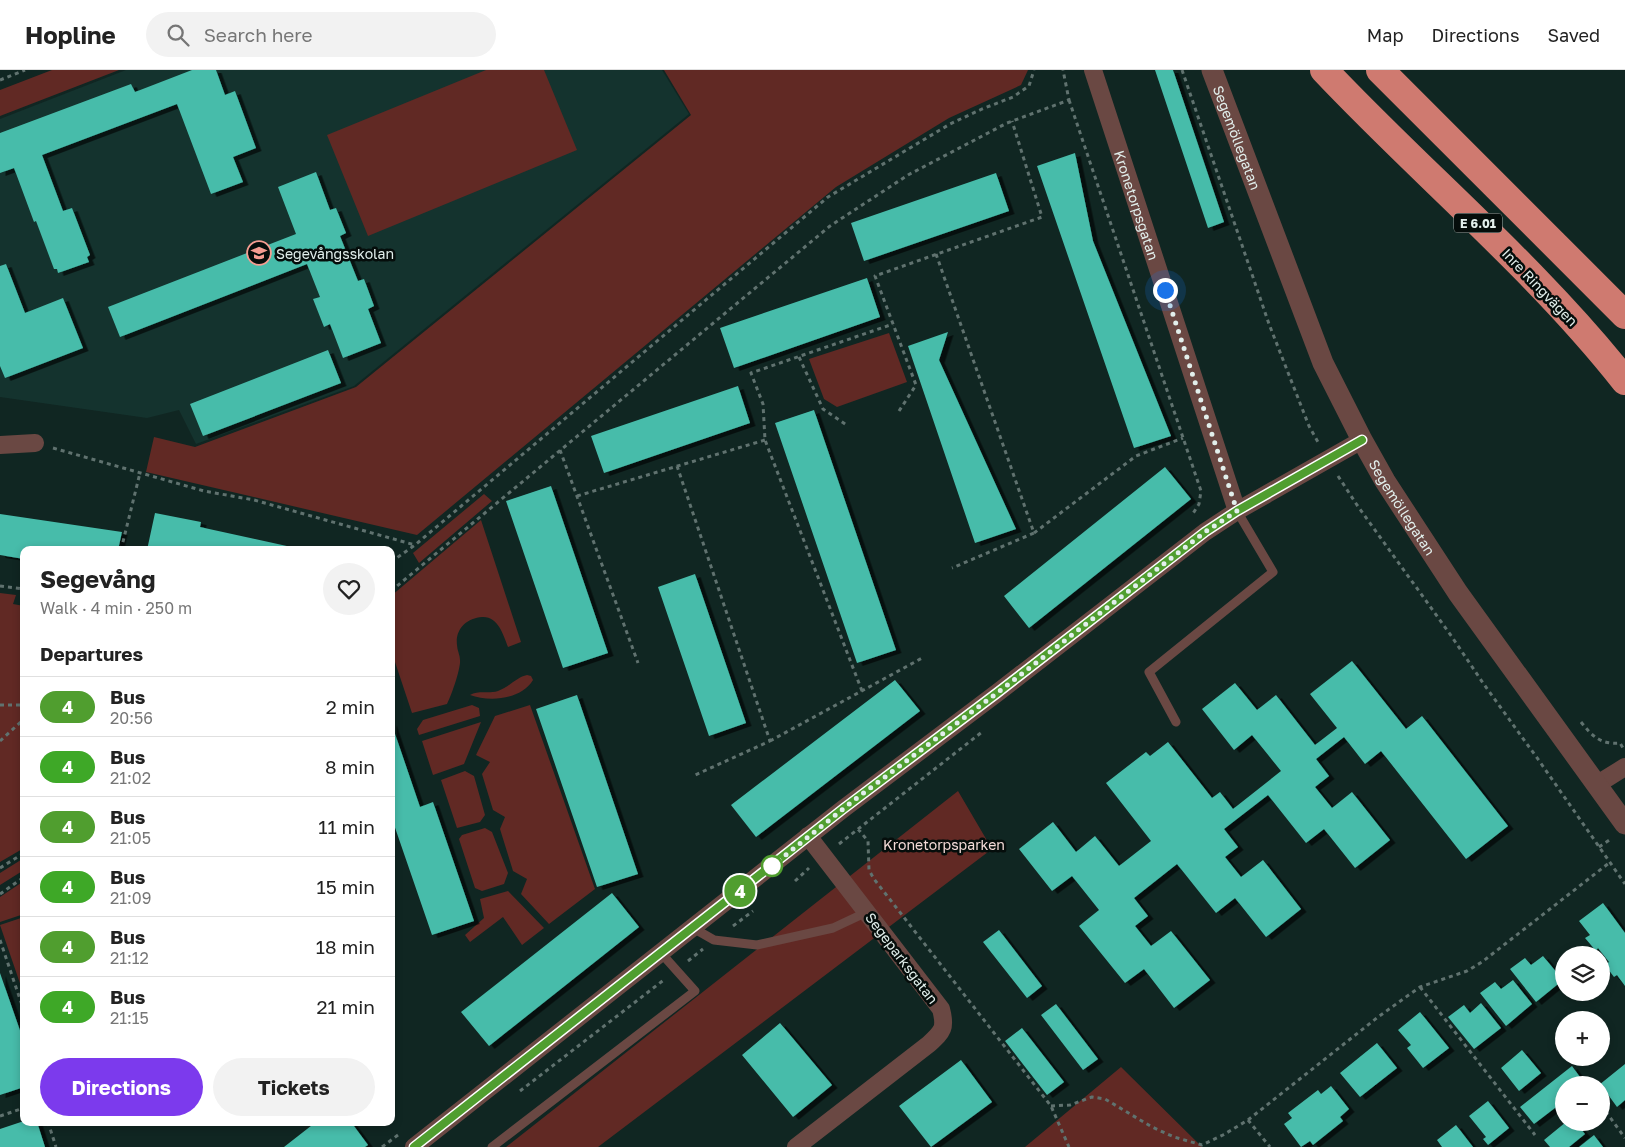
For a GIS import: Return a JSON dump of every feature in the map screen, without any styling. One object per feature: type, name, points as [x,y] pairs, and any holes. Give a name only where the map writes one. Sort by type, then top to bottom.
[{"type":"highway","name":"Inre Ringvägen","points":[[1324,70],[1521,266],[1566,313],[1625,381]]},
{"type":"highway","name":"E 6.01","points":[[1380,70],[1625,315]]},
{"type":"street","name":"Kronetorpsgatan","points":[[1093,70],[1237,511]]},
{"type":"street","name":"Segemöllegatan","points":[[1212,70],[1323,363],[1362,440],[1385,481],[1458,593],[1625,824]]},
{"type":"street","points":[[414,1147],[808,836],[1205,532],[1237,511],[1362,440]]},
{"type":"street","points":[[0,446],[35,443]]},
{"type":"street","points":[[1596,785],[1625,767]]},
{"type":"street","name":"Segeparksgatan","points":[[796,1147],[929,1044],[942,1032],[944,1022],[941,1009],[808,836]]},
{"type":"lane","points":[[1176,722],[1149,672],[1273,572],[1237,511]]},
{"type":"lane","points":[[693,928],[714,940],[758,945],[833,928],[867,912]]},
{"type":"lane","points":[[492,1147],[695,992],[661,953]]},
{"type":"path","points":[[0,80],[25,70]]},
{"type":"path","points":[[395,559],[415,545],[828,197],[950,124],[982,108],[1012,98],[1029,86],[1034,70]]},
{"type":"path","points":[[1063,70],[1069,100],[1201,491],[1199,504],[1192,516]]},
{"type":"path","points":[[395,588],[830,226],[908,175],[1012,121],[1069,100]]},
{"type":"path","points":[[899,411],[916,385],[875,276],[1042,217],[1012,121]]},
{"type":"path","points":[[936,254],[1034,533]]},
{"type":"path","points":[[862,691],[765,440],[763,404],[751,373],[893,324]]},
{"type":"path","points":[[799,357],[823,409],[848,426]]},
{"type":"path","points":[[952,568],[1034,533],[1136,456],[1183,438]]},
{"type":"path","points":[[577,496],[765,440]]},
{"type":"path","points":[[35,443],[204,491],[254,500],[415,545]]},
{"type":"path","points":[[560,450],[638,663]]},
{"type":"path","points":[[677,466],[770,741]]},
{"type":"path","points":[[122,546],[140,473]]},
{"type":"path","points":[[0,586],[20,588]]},
{"type":"path","points":[[693,776],[770,741],[924,657]]},
{"type":"path","points":[[0,705],[20,705]]},
{"type":"path","points":[[1576,717],[1601,742],[1620,743],[1625,750]]},
{"type":"path","points":[[0,741],[20,723]]},
{"type":"path","points":[[858,829],[868,841],[869,870],[874,879],[1051,1106],[1069,1147]]},
{"type":"path","points":[[1599,847],[1625,884]]},
{"type":"path","points":[[0,868],[20,856]]},
{"type":"path","points":[[1051,1106],[1070,1105],[1092,1097],[1105,1098],[1152,1127],[1174,1137],[1202,1145],[1248,1120],[1378,1017],[1420,987],[1467,971],[1482,962],[1609,863]]},
{"type":"path","points":[[0,894],[20,881]]},
{"type":"path","points":[[519,1092],[753,911]]},
{"type":"path","points":[[0,940],[20,999]]},
{"type":"path","points":[[1420,987],[1534,1135]]},
{"type":"path","points":[[0,1116],[20,1109]]},
{"type":"path","points":[[1610,1117],[1625,1138]]},
{"type":"path","points":[[1248,1120],[1270,1147]]},
{"type":"path","points":[[49,1126],[56,1147]]},
{"type":"shaded area","name":"Segevångsskolan","points":[[126,70],[662,70],[689,114],[354,386],[196,444],[179,410],[147,418],[0,397],[0,119]]},
{"type":"green space","points":[[52,70],[119,70],[0,116],[0,90]]},
{"type":"green space","points":[[486,70],[544,70],[577,150],[368,236],[327,135]]},
{"type":"green space","points":[[664,70],[1028,70],[1021,85],[949,118],[836,187],[417,535],[146,472],[154,437],[195,447],[356,387],[691,115]]},
{"type":"green space","points":[[889,333],[907,382],[837,407],[824,399],[809,359]]},
{"type":"green space","points":[[484,494],[492,501],[419,563],[413,553]]},
{"type":"green space","points":[[481,520],[521,642],[508,647],[499,627],[488,617],[477,618],[467,622],[458,634],[457,645],[460,664],[447,704],[412,713],[395,662],[395,593]]},
{"type":"green space","points":[[0,593],[16,595],[13,604],[20,605],[20,850],[0,862]]},
{"type":"green space","points":[[527,675],[531,676],[533,680],[528,687],[513,695],[495,699],[470,695],[498,691]]},
{"type":"green space","points":[[472,705],[479,708],[480,716],[419,735],[417,729],[423,720]]},
{"type":"green space","points":[[530,705],[595,889],[549,924],[521,894],[527,879],[513,871],[500,829],[505,817],[493,810],[482,774],[490,762],[476,755],[495,716]]},
{"type":"green space","points":[[481,722],[464,764],[433,775],[422,741]]},
{"type":"green space","points":[[465,771],[474,776],[485,815],[480,822],[457,828],[441,780]]},
{"type":"green space","name":"Kronetorpsparken","points":[[958,791],[992,849],[598,1147],[506,1147]]},
{"type":"green space","points":[[485,828],[492,832],[508,873],[504,884],[482,891],[475,888],[459,839],[462,835]]},
{"type":"green space","points":[[20,860],[20,872],[0,885],[0,873]]},
{"type":"green space","points":[[20,884],[20,915],[0,922],[0,897]]},
{"type":"green space","points":[[508,891],[544,928],[522,945],[503,917],[470,942],[465,935],[484,918],[480,899]]},
{"type":"green space","points":[[20,918],[20,983],[0,925]]},
{"type":"green space","points":[[1121,1067],[1202,1147],[1025,1147]]},
{"type":"building","points":[[192,70],[216,70],[225,95],[235,91],[256,148],[233,157],[243,182],[211,194],[177,104],[42,155],[63,211],[72,208],[90,255],[87,257],[89,262],[58,273],[57,269],[54,269],[36,221],[34,222],[14,168],[0,173],[0,133],[131,84],[135,92]]},
{"type":"building","points":[[1155,70],[1173,70],[1224,222],[1208,228]]},
{"type":"building","points":[[1075,153],[1093,241],[1171,436],[1134,448],[1037,166]]},
{"type":"building","points":[[316,172],[330,210],[336,208],[346,233],[340,236],[358,281],[364,279],[374,306],[368,309],[381,343],[343,358],[330,324],[324,327],[313,299],[320,297],[307,264],[120,337],[108,307],[296,234],[278,187]]},
{"type":"building","points":[[996,173],[1009,211],[864,261],[851,223]]},
{"type":"building","points":[[6,264],[25,313],[63,298],[83,348],[5,378],[0,366],[0,266]]},
{"type":"building","points":[[867,278],[880,317],[734,368],[720,328]]},
{"type":"building","points":[[948,332],[939,360],[1016,529],[975,543],[908,346]]},
{"type":"building","points":[[328,350],[341,383],[203,436],[190,404]]},
{"type":"building","points":[[738,386],[750,423],[604,473],[591,436]]},
{"type":"building","points":[[814,410],[896,650],[857,663],[775,423]]},
{"type":"building","points":[[1165,467],[1191,499],[1029,628],[1004,596]]},
{"type":"building","points":[[551,486],[608,653],[563,668],[506,501]]},
{"type":"building","points":[[155,513],[201,522],[200,527],[287,546],[148,546]]},
{"type":"building","points":[[0,514],[122,532],[119,546],[20,546],[20,558],[0,555]]},
{"type":"building","points":[[695,574],[746,723],[709,736],[658,587]]},
{"type":"building","points":[[1352,661],[1406,729],[1422,716],[1508,826],[1466,859],[1381,751],[1365,764],[1344,737],[1316,759],[1329,776],[1315,787],[1332,808],[1352,792],[1390,840],[1355,868],[1324,829],[1306,843],[1268,795],[1224,829],[1238,847],[1225,857],[1241,877],[1263,860],[1301,909],[1266,937],[1235,898],[1216,913],[1177,864],[1134,898],[1148,916],[1135,926],[1151,946],[1171,931],[1210,980],[1174,1008],[1144,969],[1125,983],[1079,926],[1099,910],[1072,876],[1052,891],[1019,849],[1053,822],[1076,852],[1095,836],[1119,866],[1151,841],[1106,783],[1146,752],[1150,756],[1168,742],[1212,798],[1220,792],[1233,809],[1281,771],[1252,735],[1234,750],[1202,709],[1235,683],[1257,710],[1276,695],[1315,745],[1337,728],[1310,694]]},
{"type":"building","points":[[895,680],[920,711],[756,837],[731,805]]},
{"type":"building","points":[[577,695],[638,874],[597,887],[536,709]]},
{"type":"building","points":[[395,734],[420,807],[433,802],[474,921],[432,935],[395,828]]},
{"type":"building","points":[[612,893],[639,927],[489,1046],[461,1012]]},
{"type":"building","points":[[1603,903],[1625,933],[1625,986],[1617,975],[1614,977],[1610,972],[1610,946],[1592,946],[1585,938],[1590,935],[1579,921]]},
{"type":"building","points":[[999,930],[1042,986],[1027,998],[983,942]]},
{"type":"building","points":[[1543,956],[1555,970],[1555,987],[1536,1002],[1510,969],[1525,958],[1531,965]]},
{"type":"building","points":[[0,973],[20,1030],[20,1088],[0,1095]]},
{"type":"building","points":[[1513,980],[1532,1004],[1506,1026],[1480,993],[1495,982],[1501,989]]},
{"type":"building","points":[[1481,1003],[1501,1028],[1474,1049],[1448,1017],[1464,1005],[1470,1013]]},
{"type":"building","points":[[1056,1004],[1098,1059],[1083,1070],[1041,1015]]},
{"type":"building","points":[[1420,1012],[1449,1048],[1423,1068],[1407,1048],[1411,1045],[1398,1030]]},
{"type":"building","points":[[780,1023],[832,1085],[793,1117],[742,1055]]},
{"type":"building","points":[[1022,1028],[1064,1082],[1047,1095],[1005,1041]]},
{"type":"building","points":[[1377,1043],[1397,1068],[1360,1097],[1340,1073]]},
{"type":"building","points":[[1522,1050],[1541,1073],[1519,1091],[1501,1068]]},
{"type":"building","points":[[961,1060],[992,1102],[931,1147],[899,1106]]},
{"type":"building","points":[[1625,1064],[1625,1100],[1617,1107],[1610,1097],[1610,1076]]},
{"type":"building","points":[[1572,1066],[1579,1076],[1559,1076]]},
{"type":"building","points":[[1555,1079],[1555,1108],[1534,1124],[1520,1107]]},
{"type":"building","points":[[1331,1086],[1349,1109],[1340,1117],[1343,1121],[1313,1145],[1310,1141],[1301,1147],[1284,1124],[1292,1118],[1288,1113],[1318,1090],[1321,1094]]},
{"type":"building","points":[[1488,1101],[1509,1128],[1488,1145],[1483,1139],[1486,1137],[1469,1116]]},
{"type":"building","points":[[20,1122],[20,1126],[38,1126],[45,1147],[0,1147],[0,1129]]},
{"type":"building","points":[[1456,1125],[1473,1147],[1442,1147],[1437,1140]]},
{"type":"building","points":[[311,1126],[354,1126],[368,1145],[365,1147],[284,1147]]},
{"type":"building","points":[[1555,1131],[1582,1131],[1585,1134],[1569,1147],[1550,1147],[1544,1140]]},
{"type":"building","points":[[1594,1135],[1603,1147],[1579,1147]]},
{"type":"bus line","name":"4","points":[[414,1147],[843,809],[1205,532],[1237,511],[1362,440]]},
{"type":"place","name":"Segevångsskolan","points":[[259,253]]},
{"type":"route","points":[[772,866],[853,801],[997,693],[1205,532],[1237,511],[1165,290]]}]
